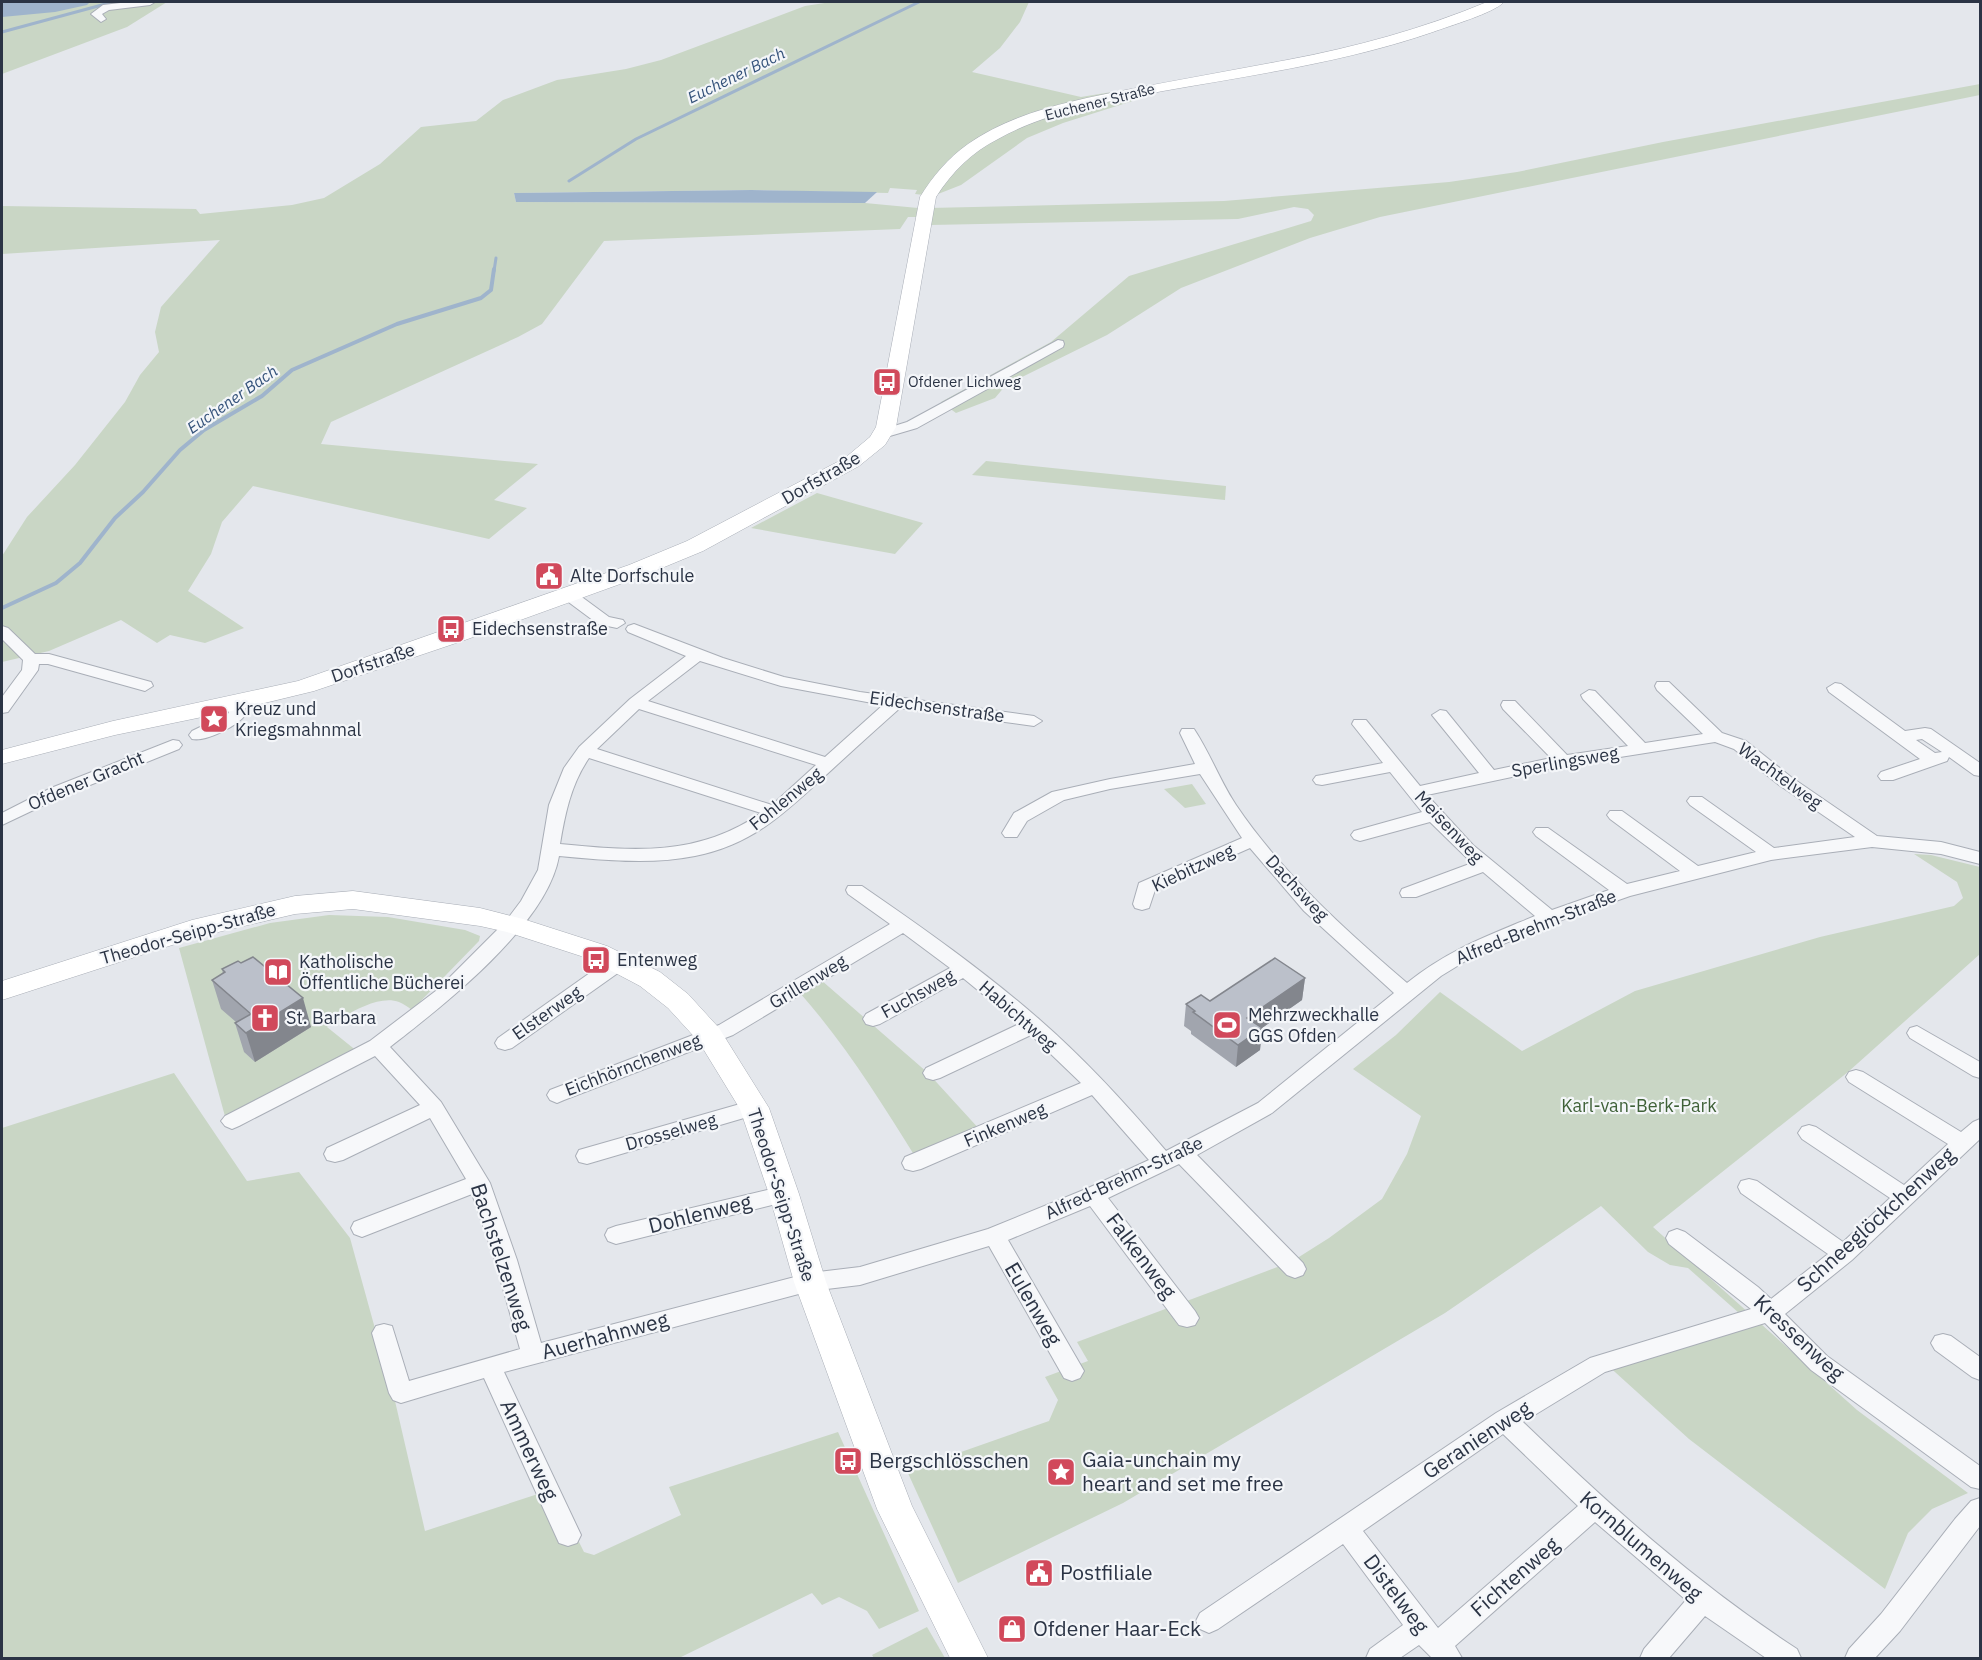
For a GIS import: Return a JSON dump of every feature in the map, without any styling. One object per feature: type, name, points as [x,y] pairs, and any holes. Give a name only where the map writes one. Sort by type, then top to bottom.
[{"type":"main road","name":"Euchener Straße","points":[[893,400],[928,197],[942,174],[964,154],[993,135],[1040,117],[1109,98],[1358,48],[1448,21],[1497,2]]},
{"type":"main road","name":"Dorfstraße","points":[[2,757],[113,728],[306,686],[570,596],[695,546],[852,462],[871,448],[883,434],[893,400]]},
{"type":"main road","name":"Theodor-Seipp-Straße","points":[[2,991],[192,929],[295,904],[353,900],[480,917],[513,925],[567,941],[650,979],[678,1001],[709,1035],[754,1108],[784,1194],[810,1282],[898,1517],[969,1659]]},
{"type":"street","points":[[101,19],[96,14],[106,7],[150,2]]},
{"type":"street","name":"Dorfstraße","points":[[883,434],[912,425],[1058,344]]},
{"type":"street","points":[[570,596],[604,621],[617,623]]},
{"type":"street","name":"Eidechsenstraße","points":[[634,629],[697,655],[802,686],[894,703],[1034,721]]},
{"type":"street","points":[[2,631],[32,659],[49,659],[145,686]]},
{"type":"street","points":[[232,1121],[377,1046],[444,995],[513,925],[529,904],[547,870],[558,805],[573,768],[585,751],[636,703],[697,655]]},
{"type":"street","points":[[2,708],[30,670],[32,659]]},
{"type":"street","name":"Wachtelweg","points":[[1663,686],[1716,737],[1740,745],[1785,781],[1872,842]]},
{"type":"street","points":[[1835,688],[1933,760]]},
{"type":"street","points":[[1589,695],[1641,749]]},
{"type":"street","points":[[198,735],[235,717],[238,714],[236,703]]},
{"type":"street","points":[[636,703],[829,764]]},
{"type":"street","name":"Fohlenweg","points":[[549,849],[641,856],[674,855],[703,849],[735,838],[761,824],[894,703]]},
{"type":"street","points":[[1509,705],[1563,761]]},
{"type":"street","points":[[1440,715],[1490,776]]},
{"type":"street","name":"Meisenweg","points":[[1360,724],[1434,814],[1483,865],[1550,918]]},
{"type":"street","name":"Dachsweg","points":[[1188,733],[1225,803],[1253,840],[1313,908],[1406,993]]},
{"type":"street","points":[[1902,737],[1925,733],[1980,771]]},
{"type":"street","name":"Sperlingsweg","points":[[1416,792],[1563,761],[1716,737]]},
{"type":"street","name":"Ofdener Gracht","points":[[2,820],[57,792],[173,745]]},
{"type":"street","points":[[585,751],[775,812]]},
{"type":"street","points":[[1887,776],[1953,752]]},
{"type":"street","points":[[1322,780],[1395,766]]},
{"type":"street","points":[[1011,833],[1020,817],[1058,796],[1110,784],[1205,768]]},
{"type":"street","points":[[1696,801],[1771,854]]},
{"type":"street","points":[[1360,835],[1434,814]]},
{"type":"street","points":[[1616,815],[1694,872]]},
{"type":"street","points":[[1542,832],[1623,891]]},
{"type":"street","name":"Kiebitzweg","points":[[1142,904],[1146,887],[1253,840]]},
{"type":"street","name":"Alfred-Brehm-Straße","points":[[810,1282],[860,1276],[994,1236],[1094,1195],[1173,1157],[1265,1108],[1434,971],[1466,952],[1623,891],[1771,854],[1872,842],[1941,848],[1980,858]]},
{"type":"street","points":[[1409,893],[1483,865]]},
{"type":"street","name":"Habichtweg","points":[[855,890],[904,924],[1034,1026],[1295,1269]]},
{"type":"street","name":"Grillenweg","points":[[709,1035],[726,1030],[904,924]]},
{"type":"street","name":"Elsterweg","points":[[505,1043],[618,963]]},
{"type":"street","name":"Fuchsweg","points":[[873,1020],[963,969]]},
{"type":"street","points":[[933,1073],[1034,1026]]},
{"type":"street","points":[[1917,1032],[1980,1071]]},
{"type":"street","name":"Eichhörnchenweg","points":[[557,1095],[709,1035]]},
{"type":"street","name":"Bachstelzenweg","points":[[377,1046],[434,1107],[479,1183],[506,1260],[533,1355]]},
{"type":"street","points":[[1857,1077],[1963,1143]]},
{"type":"street","name":"Finkenweg","points":[[913,1163],[1096,1085]]},
{"type":"street","points":[[335,1154],[434,1107]]},
{"type":"street","name":"Drosselweg","points":[[587,1156],[754,1108]]},
{"type":"street","name":"Schneeglöckchenweg","points":[[1771,1312],[1844,1254],[1980,1128]]},
{"type":"street","points":[[1809,1133],[1904,1196]]},
{"type":"street","points":[[362,1228],[479,1183]]},
{"type":"street","points":[[1749,1187],[1844,1254]]},
{"type":"street","name":"Dohlenweg","points":[[616,1235],[784,1194]]},
{"type":"street","name":"Falkenweg","points":[[1094,1195],[1187,1317]]},
{"type":"street","name":"Eulenweg","points":[[994,1236],[1072,1371]]},
{"type":"street","name":"Kressenweg","points":[[1677,1238],[1750,1293],[1819,1363],[1980,1479]]},
{"type":"street","name":"Auerhahnweg","points":[[384,1333],[401,1393],[490,1366],[810,1282]]},
{"type":"street","name":"Geranienweg","points":[[1209,1621],[1505,1420],[1598,1365],[1771,1312]]},
{"type":"street","points":[[1943,1343],[1980,1370]]},
{"type":"street","name":"Ammerweg","points":[[490,1366],[568,1535]]},
{"type":"street","name":"Kornblumenweg","points":[[1505,1420],[1594,1507],[1702,1600],[1788,1659]]},
{"type":"street","name":"Fichtenweg","points":[[1379,1659],[1435,1644],[1594,1507]]},
{"type":"street","points":[[1858,1659],[1976,1523]]},
{"type":"street","name":"Distelweg","points":[[1345,1527],[1435,1644]]},
{"type":"street","points":[[1653,1659],[1702,1600]]},
{"type":"green space","points":[[2,2],[116,2],[112,5],[167,2],[127,27],[2,74]]},
{"type":"green space","points":[[831,2],[1029,2],[1020,22],[1000,48],[972,72],[1081,97],[1124,90],[1139,99],[1063,123],[1027,138],[961,185],[933,196],[915,194],[917,190],[890,188],[888,193],[751,190],[514,193],[516,202],[865,203],[918,208],[916,217],[908,217],[900,229],[604,241],[542,324],[331,422],[321,444],[538,464],[494,500],[527,508],[489,539],[253,486],[222,522],[211,554],[188,591],[244,628],[205,643],[170,635],[157,643],[121,620],[49,651],[2,662],[2,556],[27,517],[75,465],[125,402],[140,375],[159,352],[155,332],[161,307],[220,240],[2,254],[2,206],[196,209],[200,214],[292,205],[324,198],[380,164],[421,127],[476,121],[503,100],[557,80],[626,69],[661,60],[805,6]]},
{"type":"green space","points":[[1980,84],[1980,95],[1380,217],[1310,238],[1181,288],[1107,335],[1006,385],[995,398],[956,413],[941,402],[1051,342],[1129,276],[1311,221],[1314,215],[1308,209],[1294,207],[1238,219],[930,225],[929,208],[1224,201],[1449,182],[1517,172],[1663,142]]},
{"type":"green space","points":[[986,461],[1226,486],[1225,500],[972,475]]},
{"type":"green space","points":[[817,493],[923,523],[895,554],[751,528]]},
{"type":"green space","points":[[1192,784],[1206,804],[1185,808],[1164,789]]},
{"type":"green space","name":"Karl-van-Berk-Park","points":[[1914,854],[1931,855],[1980,867],[1980,954],[1848,1072],[1653,1227],[1857,1410],[1968,1493],[1932,1509],[1908,1533],[1885,1589],[1689,1439],[1605,1363],[1748,1321],[1688,1268],[1670,1265],[1648,1252],[1601,1206],[1445,1313],[1123,1503],[958,1583],[907,1471],[1049,1421],[1058,1400],[1045,1377],[1088,1361],[1077,1342],[1291,1262],[1329,1238],[1382,1199],[1407,1154],[1421,1116],[1353,1069],[1396,1035],[1440,992],[1522,1051],[1635,991],[1820,937],[1954,906],[1963,898],[1957,882]]},
{"type":"green space","points":[[329,915],[388,917],[465,930],[480,936],[479,941],[412,1010],[399,1002],[390,1000],[371,1003],[327,1027],[358,1052],[226,1120],[179,948],[270,923]]},
{"type":"green space","points":[[821,980],[928,1073],[981,1131],[916,1158],[847,1052],[800,993]]},
{"type":"green space","points":[[174,1073],[247,1181],[299,1172],[350,1238],[395,1401],[425,1531],[541,1493],[574,1532],[584,1552],[594,1555],[681,1515],[669,1487],[838,1432],[919,1611],[879,1629],[867,1611],[839,1597],[822,1605],[812,1593],[679,1658],[2,1658],[2,1128]]},
{"type":"green space","points":[[927,1627],[945,1658],[874,1658],[872,1655]]},
{"type":"water","points":[[2,2],[90,2],[87,5],[55,12],[2,17]]},
{"type":"water","points":[[751,190],[877,192],[865,203],[516,202],[514,193]]},
{"type":"building","points":[[253,957],[303,998],[246,1033],[235,1023],[251,1014],[212,980],[225,972],[222,969]]},
{"type":"building","points":[[1275,958],[1305,978],[1247,1018],[1262,1028],[1238,1045],[1193,1012],[1195,1011],[1186,1004],[1201,995],[1210,1001]]},
{"type":"waterway","points":[[2,32],[113,2]]},
{"type":"waterway","name":"Euchener Bach","points":[[569,181],[636,139],[919,2]]},
{"type":"waterway","name":"Euchener Bach","points":[[494,271],[496,258]]},
{"type":"waterway","name":"Euchener Bach","points":[[2,608],[56,583],[80,563],[115,518],[143,492],[180,450],[204,430],[262,396],[292,370],[397,324],[481,298],[491,290],[494,269]]},
{"type":"place","name":"Ofdener Lichweg","points":[[887,382]]},
{"type":"place","name":"Alte Dorfschule","points":[[549,576]]},
{"type":"place","name":"Eidechsenstraße","points":[[451,629]]},
{"type":"place","name":"Kreuz und Kriegsmahnmal","points":[[214,719]]},
{"type":"place","name":"Entenweg","points":[[596,960]]},
{"type":"place","name":"Katholische Öffentliche Bücherei","points":[[278,972]]},
{"type":"place","name":"St. Barbara","points":[[265,1018]]},
{"type":"place","name":"Mehrzweckhalle GGS Ofden","points":[[1227,1025]]},
{"type":"place","name":"Bergschlösschen","points":[[848,1461]]},
{"type":"place","name":"Gaia-unchain my heart and set me free","points":[[1061,1472]]},
{"type":"place","name":"Postfiliale","points":[[1039,1573]]},
{"type":"place","name":"Ofdener Haar-Eck","points":[[1012,1629]]}]
